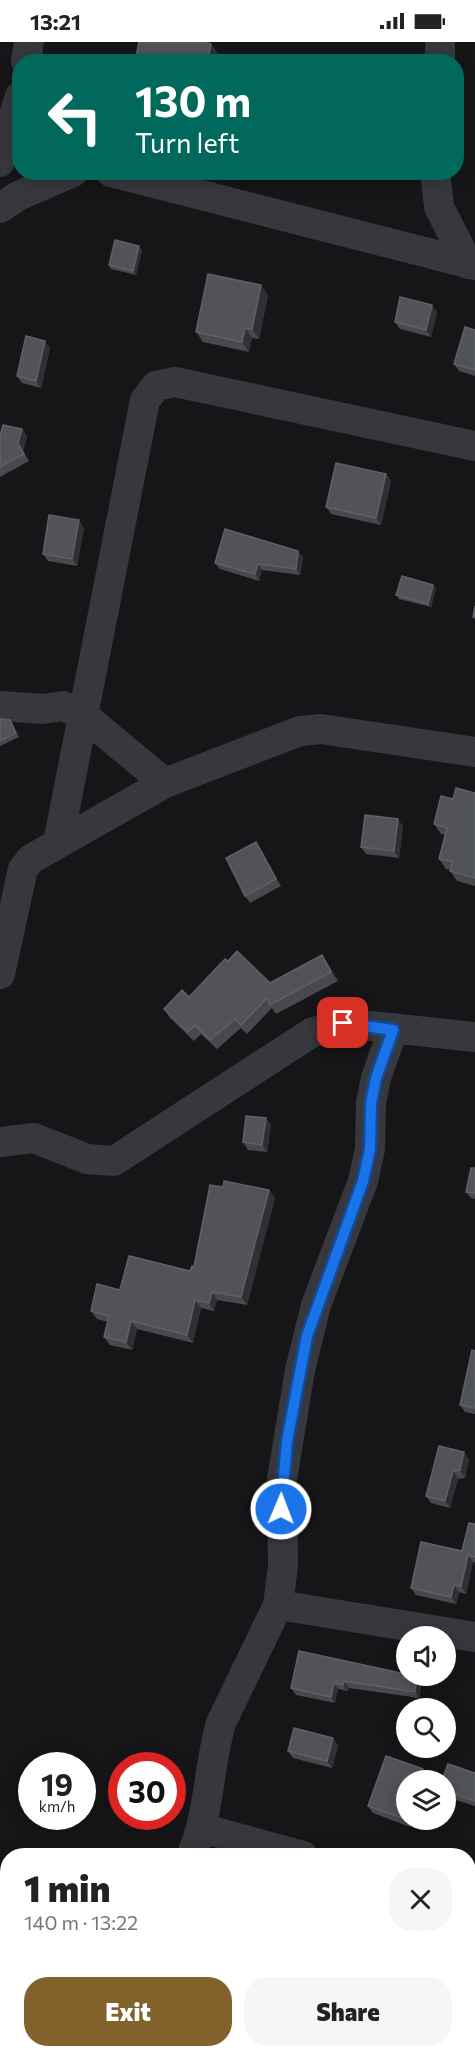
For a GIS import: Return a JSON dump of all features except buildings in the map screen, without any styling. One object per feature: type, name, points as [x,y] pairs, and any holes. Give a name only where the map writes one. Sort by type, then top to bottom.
[{"type":"street","points":[[0,162],[12,122]]},
{"type":"street","points":[[0,208],[18,196],[55,180]]},
{"type":"street","points":[[142,180],[472,265]]},
{"type":"street","points":[[436,180],[439,207],[472,265]]},
{"type":"street","points":[[58,843],[145,400],[156,386],[175,382],[475,446]]},
{"type":"street","points":[[0,706],[43,709],[63,706],[83,715],[165,783]]},
{"type":"street","points":[[0,974],[23,869],[31,859],[165,783],[300,731],[321,729],[475,752]]},
{"type":"street","points":[[0,1142],[34,1138],[87,1159],[114,1161],[311,1033],[343,1023],[475,1037]]},
{"type":"street","points":[[194,1848],[208,1798],[215,1743],[221,1723],[278,1605],[283,1566],[282,1479],[300,1370],[316,1305],[363,1181],[370,1149],[371,1103],[376,1078],[393,1030]]},
{"type":"street","points":[[278,1605],[475,1637]]},
{"type":"street","points":[[201,1828],[274,1848]]},
{"type":"route","points":[[281,1509],[287,1441],[307,1336],[316,1305],[363,1181],[370,1149],[371,1103],[376,1078],[393,1030],[343,1023]]}]
